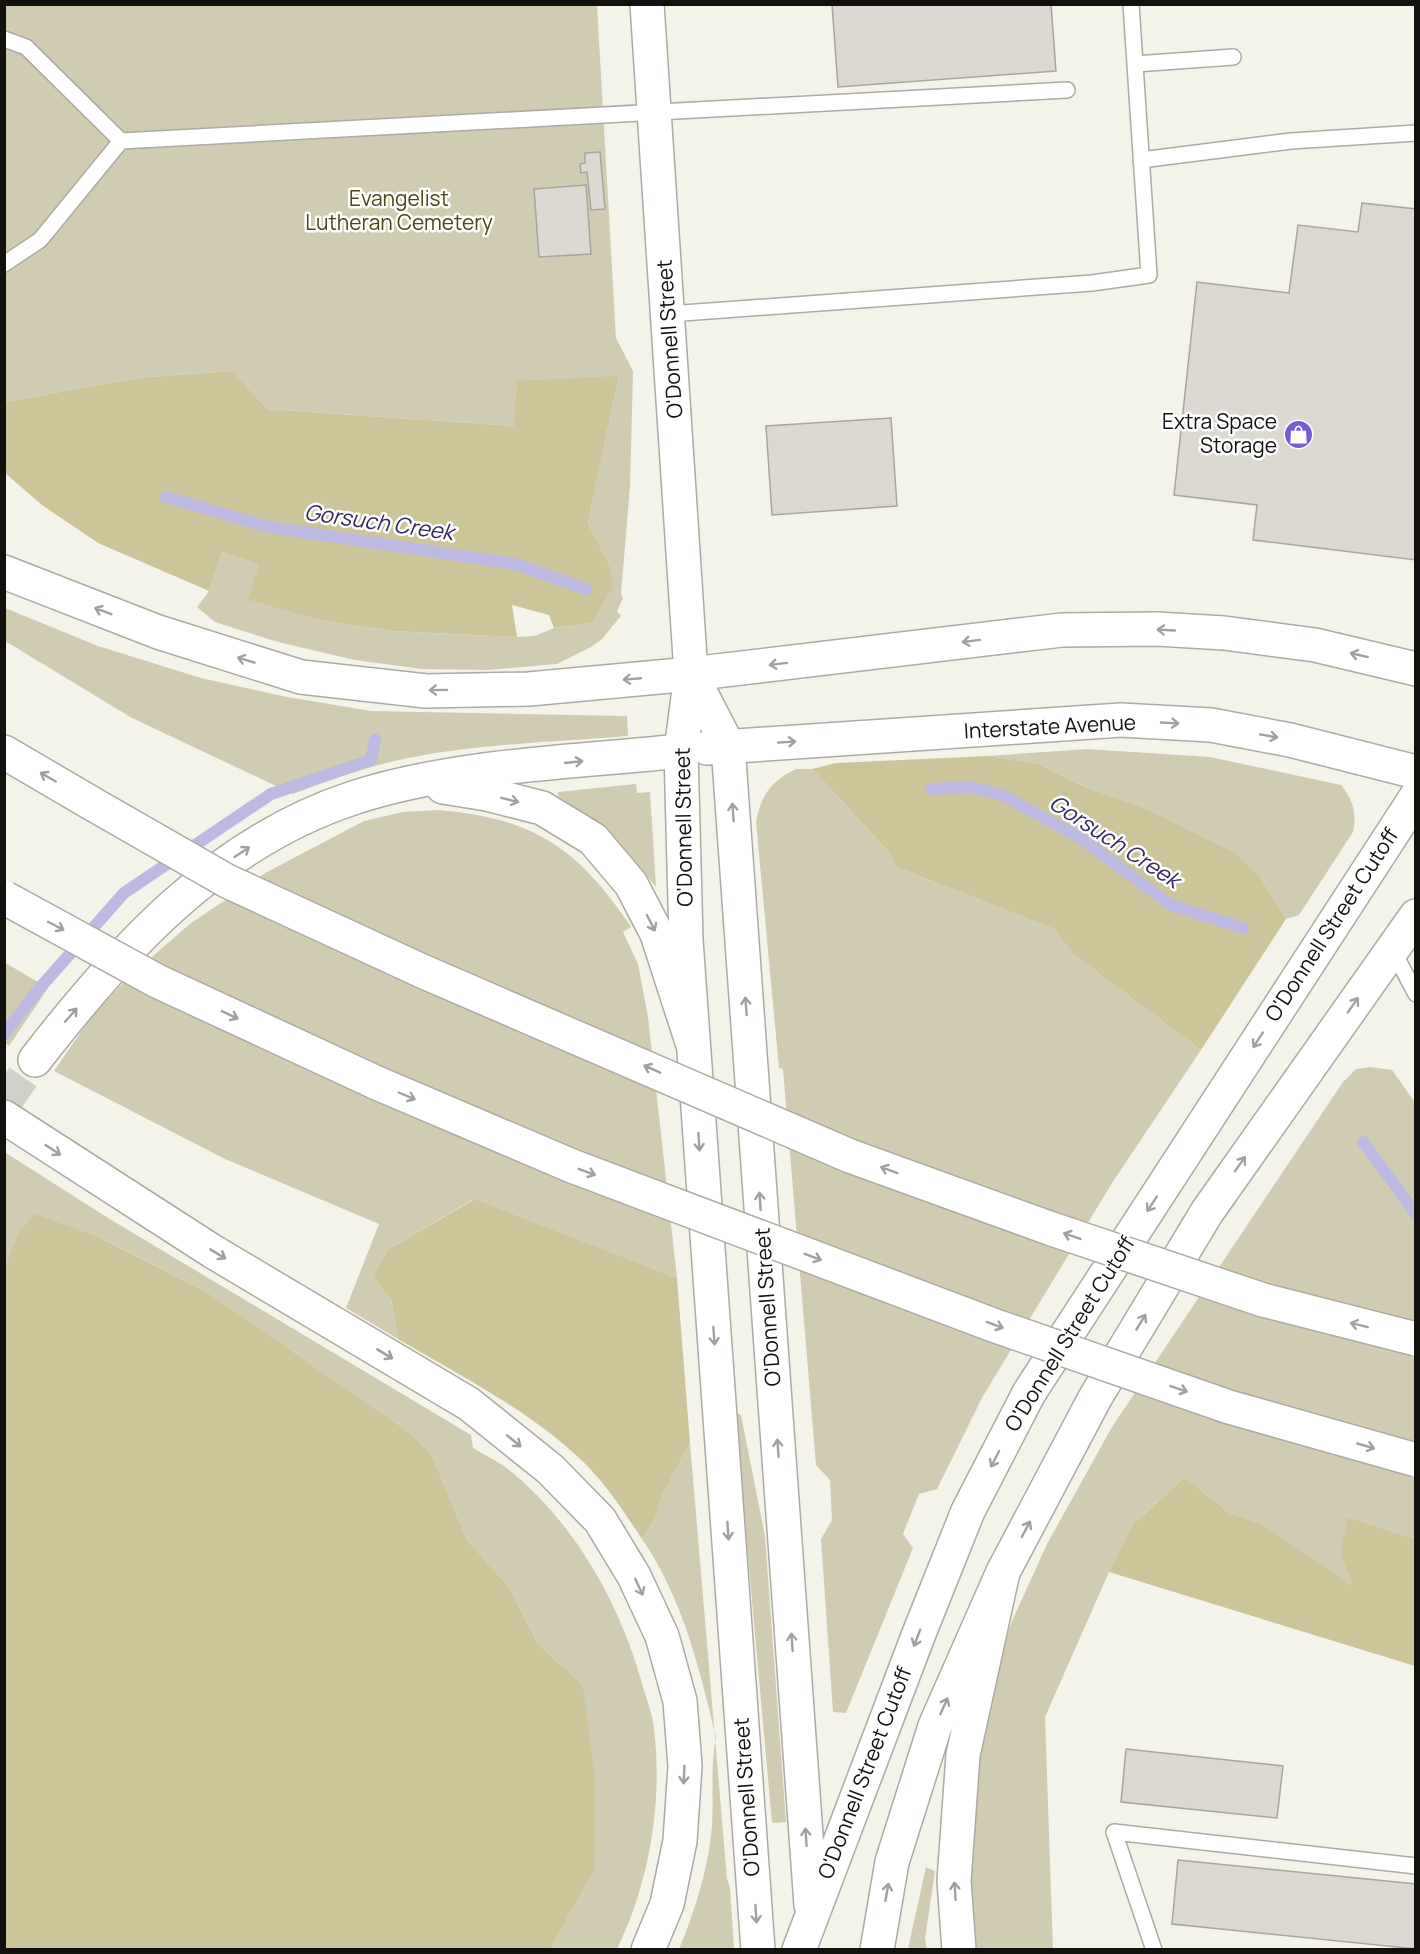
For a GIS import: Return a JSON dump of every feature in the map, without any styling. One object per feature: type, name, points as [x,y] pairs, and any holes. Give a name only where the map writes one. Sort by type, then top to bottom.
[{"type":"main road","name":"O'Donnell Street","points":[[648,4],[691,674],[681,751],[692,1042],[758,1950]]},
{"type":"main road","points":[[4,572],[158,632],[300,677],[426,691],[529,689],[691,674],[1062,630],[1157,629],[1224,633],[1315,645],[1416,669]]},
{"type":"main road","name":"O'Donnell Street","points":[[691,674],[728,746],[814,1950]]},
{"type":"main road","name":"Interstate Avenue","points":[[35,1060],[62,1025],[137,940],[188,891],[244,851],[292,823],[352,798],[411,783],[479,772],[728,746],[1121,720],[1211,725],[1290,740],[1416,772]]},
{"type":"main road","points":[[4,752],[227,881],[422,971],[850,1156],[1049,1228],[1263,1300],[1416,1339]]},
{"type":"main road","points":[[411,783],[487,794],[542,808],[593,839],[631,884],[657,934],[692,1042]]},
{"type":"main road","name":"O'Donnell Street Cutoff","points":[[799,1950],[968,1511],[1029,1393],[1416,797]]},
{"type":"main road","points":[[5,898],[157,981],[377,1083],[572,1166],[993,1325],[1229,1407],[1416,1460]]},
{"type":"main road","points":[[877,1950],[892,1862],[935,1726],[1003,1572],[1095,1398],[1206,1212],[1416,916]]},
{"type":"main road","points":[[4,1118],[212,1251],[469,1404],[550,1469],[600,1520],[634,1576],[663,1636],[680,1701],[685,1766],[680,1841],[667,1904],[648,1950]]},
{"type":"main road","points":[[959,1950],[954,1881],[963,1755],[1003,1572]]},
{"type":"lane","points":[[669,314],[1092,284],[1149,275],[1131,4]]},
{"type":"lane","points":[[4,39],[26,47],[121,141]]},
{"type":"lane","points":[[1135,64],[1233,57]]},
{"type":"lane","points":[[4,264],[40,240],[121,141],[1067,90]]},
{"type":"lane","points":[[1141,160],[1291,141],[1416,133]]},
{"type":"lane","points":[[1392,950],[1416,994]]},
{"type":"lane","points":[[1154,1950],[1114,1832],[1416,1866]]},
{"type":"green space","name":"Evangelist Lutheran Cemetery","points":[[5,5],[597,5],[616,338],[633,371],[630,486],[621,594],[623,598],[617,611],[621,616],[602,639],[557,664],[487,670],[422,669],[355,660],[278,642],[215,622],[197,607],[209,591],[222,552],[260,564],[249,600],[319,620],[392,631],[517,637],[535,636],[554,628],[591,623],[611,568],[588,523],[619,376],[514,426],[267,409],[233,371],[136,378],[5,402]]},
{"type":"green space","points":[[5,608],[98,646],[201,678],[287,697],[371,711],[627,716],[628,736],[515,744],[431,754],[361,770],[293,794],[132,718],[5,641]]},
{"type":"green space","points":[[1087,749],[1210,757],[1341,785],[1353,807],[1353,832],[1299,915],[1286,919],[1261,878],[1174,824],[1142,807],[1083,786],[1039,764],[988,756]]},
{"type":"green space","points":[[796,769],[812,769],[887,850],[896,867],[1054,929],[1073,954],[1201,1050],[1112,1183],[983,1396],[937,1489],[919,1494],[903,1534],[913,1548],[846,1713],[833,1712],[821,1539],[832,1520],[830,1480],[816,1465],[783,1069],[779,1068],[756,822],[768,790]]},
{"type":"green space","points":[[636,784],[637,793],[650,792],[656,887],[611,837],[558,796],[558,792]]},
{"type":"green space","points":[[438,810],[472,814],[501,821],[551,842],[572,857],[592,877],[631,927],[623,932],[638,964],[648,1017],[677,1278],[474,1199],[387,1250],[373,1277],[391,1299],[398,1339],[346,1308],[379,1224],[225,1159],[54,1071],[94,1013],[131,975],[191,923],[267,872],[364,821],[403,812]]},
{"type":"green space","points":[[4,962],[48,988],[9,1046],[5,1043]]},
{"type":"green space","points":[[1370,1067],[1392,1070],[1416,1104],[1415,1539],[1348,1517],[1354,1587],[1260,1523],[1228,1512],[1185,1477],[1137,1520],[1109,1572],[1045,1717],[1053,1949],[972,1950],[966,1823],[987,1697],[1012,1621],[1047,1544],[1112,1427],[1343,1082],[1356,1069]]},
{"type":"green space","points":[[6,1153],[108,1218],[471,1435],[473,1448],[504,1466],[532,1490],[574,1539],[592,1566],[621,1623],[653,1722],[657,1780],[652,1838],[638,1896],[617,1949],[550,1949],[594,1871],[583,1685],[538,1644],[509,1587],[467,1540],[431,1453],[409,1432],[207,1292],[96,1236],[18,1234],[5,1270]]},
{"type":"green space","points":[[735,1412],[741,1415],[765,1536],[786,1822],[772,1823]]},
{"type":"green space","points":[[690,1443],[714,1730],[696,1659],[679,1610],[642,1539],[655,1519],[663,1494]]},
{"type":"green space","points":[[715,1741],[734,1949],[679,1949],[696,1904],[708,1857],[712,1825]]},
{"type":"green space","points":[[926,1867],[935,1871],[925,1939],[927,1949],[908,1949]]},
{"type":"shaded area","points":[[233,371],[267,409],[514,426],[517,381],[619,376],[588,523],[611,568],[612,589],[591,623],[554,628],[549,615],[512,605],[517,637],[392,631],[319,620],[248,600],[259,564],[222,552],[209,591],[98,543],[42,505],[5,473],[5,402],[136,378]]},
{"type":"shaded area","points":[[988,756],[1039,764],[1083,786],[1142,807],[1235,853],[1261,878],[1286,919],[1201,1050],[1073,954],[1054,929],[896,867],[887,850],[812,769],[836,763]]},
{"type":"shaded area","points":[[475,1199],[677,1278],[690,1443],[663,1494],[655,1519],[642,1539],[595,1474],[556,1438],[490,1392],[398,1339],[391,1299],[373,1277],[387,1250]]},
{"type":"shaded area","points":[[34,1214],[96,1236],[207,1292],[409,1432],[431,1453],[467,1540],[509,1587],[538,1644],[583,1685],[595,1780],[594,1871],[550,1949],[5,1949],[4,1270],[18,1234]]},
{"type":"shaded area","points":[[1185,1477],[1228,1512],[1260,1523],[1353,1586],[1340,1552],[1348,1517],[1415,1539],[1415,1666],[1109,1572],[1134,1523]]},
{"type":"building","points":[[832,4],[1051,4],[1056,71],[838,87]]},
{"type":"building","points":[[600,152],[605,209],[591,210],[587,172],[581,173],[580,164],[585,163],[585,153]]},
{"type":"building","points":[[586,185],[591,254],[539,257],[534,189]]},
{"type":"building","name":"Extra Space Storage","points":[[1362,203],[1416,209],[1416,560],[1253,540],[1257,505],[1174,495],[1197,282],[1289,293],[1298,225],[1358,232]]},
{"type":"building","points":[[891,418],[897,506],[772,515],[766,426]]},
{"type":"building","points":[[1126,1749],[1283,1766],[1277,1818],[1121,1802]]},
{"type":"building","points":[[1178,1860],[1416,1884],[1416,1949],[1172,1924]]},
{"type":"waterway","name":"Gorsuch Creek","points":[[166,497],[269,527],[516,564],[586,589]]},
{"type":"waterway","points":[[4,1034],[38,990],[124,893],[271,794],[371,760],[375,740]]},
{"type":"waterway","name":"Gorsuch Creek","points":[[931,789],[971,787],[1004,796],[1079,837],[1171,905],[1243,928]]},
{"type":"waterway","name":"Gorsuch Creek","points":[[1363,1142],[1416,1214]]},
{"type":"tunnel","points":[[4,1104],[35,1060]]},
{"type":"place","name":"Extra Space Storage","points":[[1298,434]]}]
